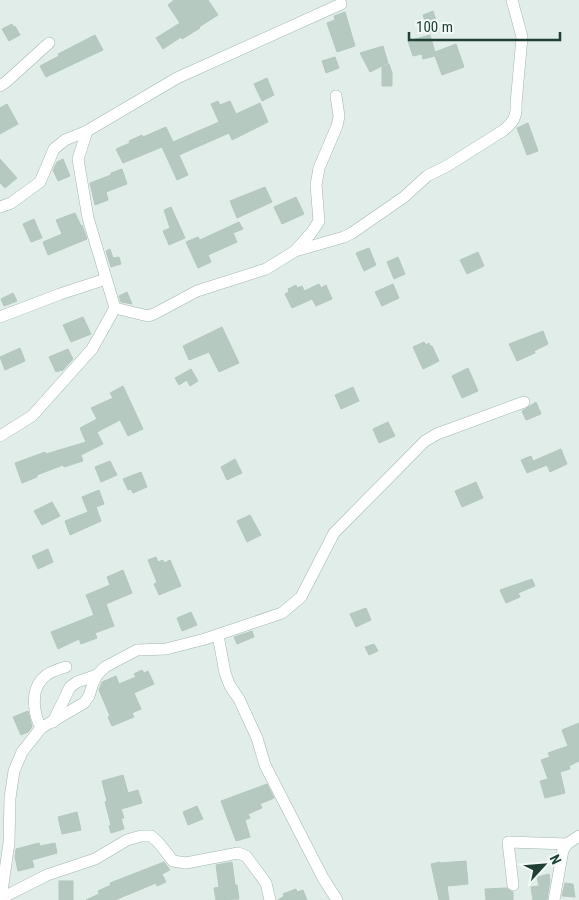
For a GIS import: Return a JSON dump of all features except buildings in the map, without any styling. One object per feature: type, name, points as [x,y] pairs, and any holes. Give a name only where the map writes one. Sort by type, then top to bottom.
[{"type":"street","points":[[115,308],[148,316],[197,292],[266,269],[295,251],[344,237],[404,197],[426,176],[447,166],[512,124],[516,114],[522,37],[512,0]]},
{"type":"street","points":[[0,207],[11,203],[40,182],[54,149],[65,140],[87,131],[177,78],[341,4]]},
{"type":"street","points":[[0,86],[49,43]]},
{"type":"street","points":[[295,251],[319,221],[316,185],[320,168],[337,126],[339,116],[336,96]]},
{"type":"street","points":[[0,436],[32,416],[92,349],[115,308],[88,218],[78,159],[87,131]]},
{"type":"street","points":[[0,316],[106,279]]},
{"type":"street","points":[[0,898],[9,843],[10,798],[14,770],[22,752],[42,728],[84,703],[89,696],[97,675],[105,667],[136,650],[166,648],[218,635],[282,613],[301,597],[334,533],[425,441],[437,434],[524,402]]},
{"type":"street","points":[[218,635],[225,673],[257,738],[265,765],[323,878],[337,900]]},
{"type":"street","points":[[42,728],[37,720],[34,706],[37,687],[42,679],[57,669],[66,666]]},
{"type":"street","points":[[53,722],[70,687],[77,682],[97,675]]},
{"type":"street","points":[[0,898],[47,875],[95,859],[127,840],[141,836],[151,836],[173,861],[186,863],[238,853],[246,856],[266,883],[270,900]]},
{"type":"street","points":[[554,900],[563,850],[567,844],[579,836]]},
{"type":"street","points":[[513,884],[508,842],[567,844]]}]
